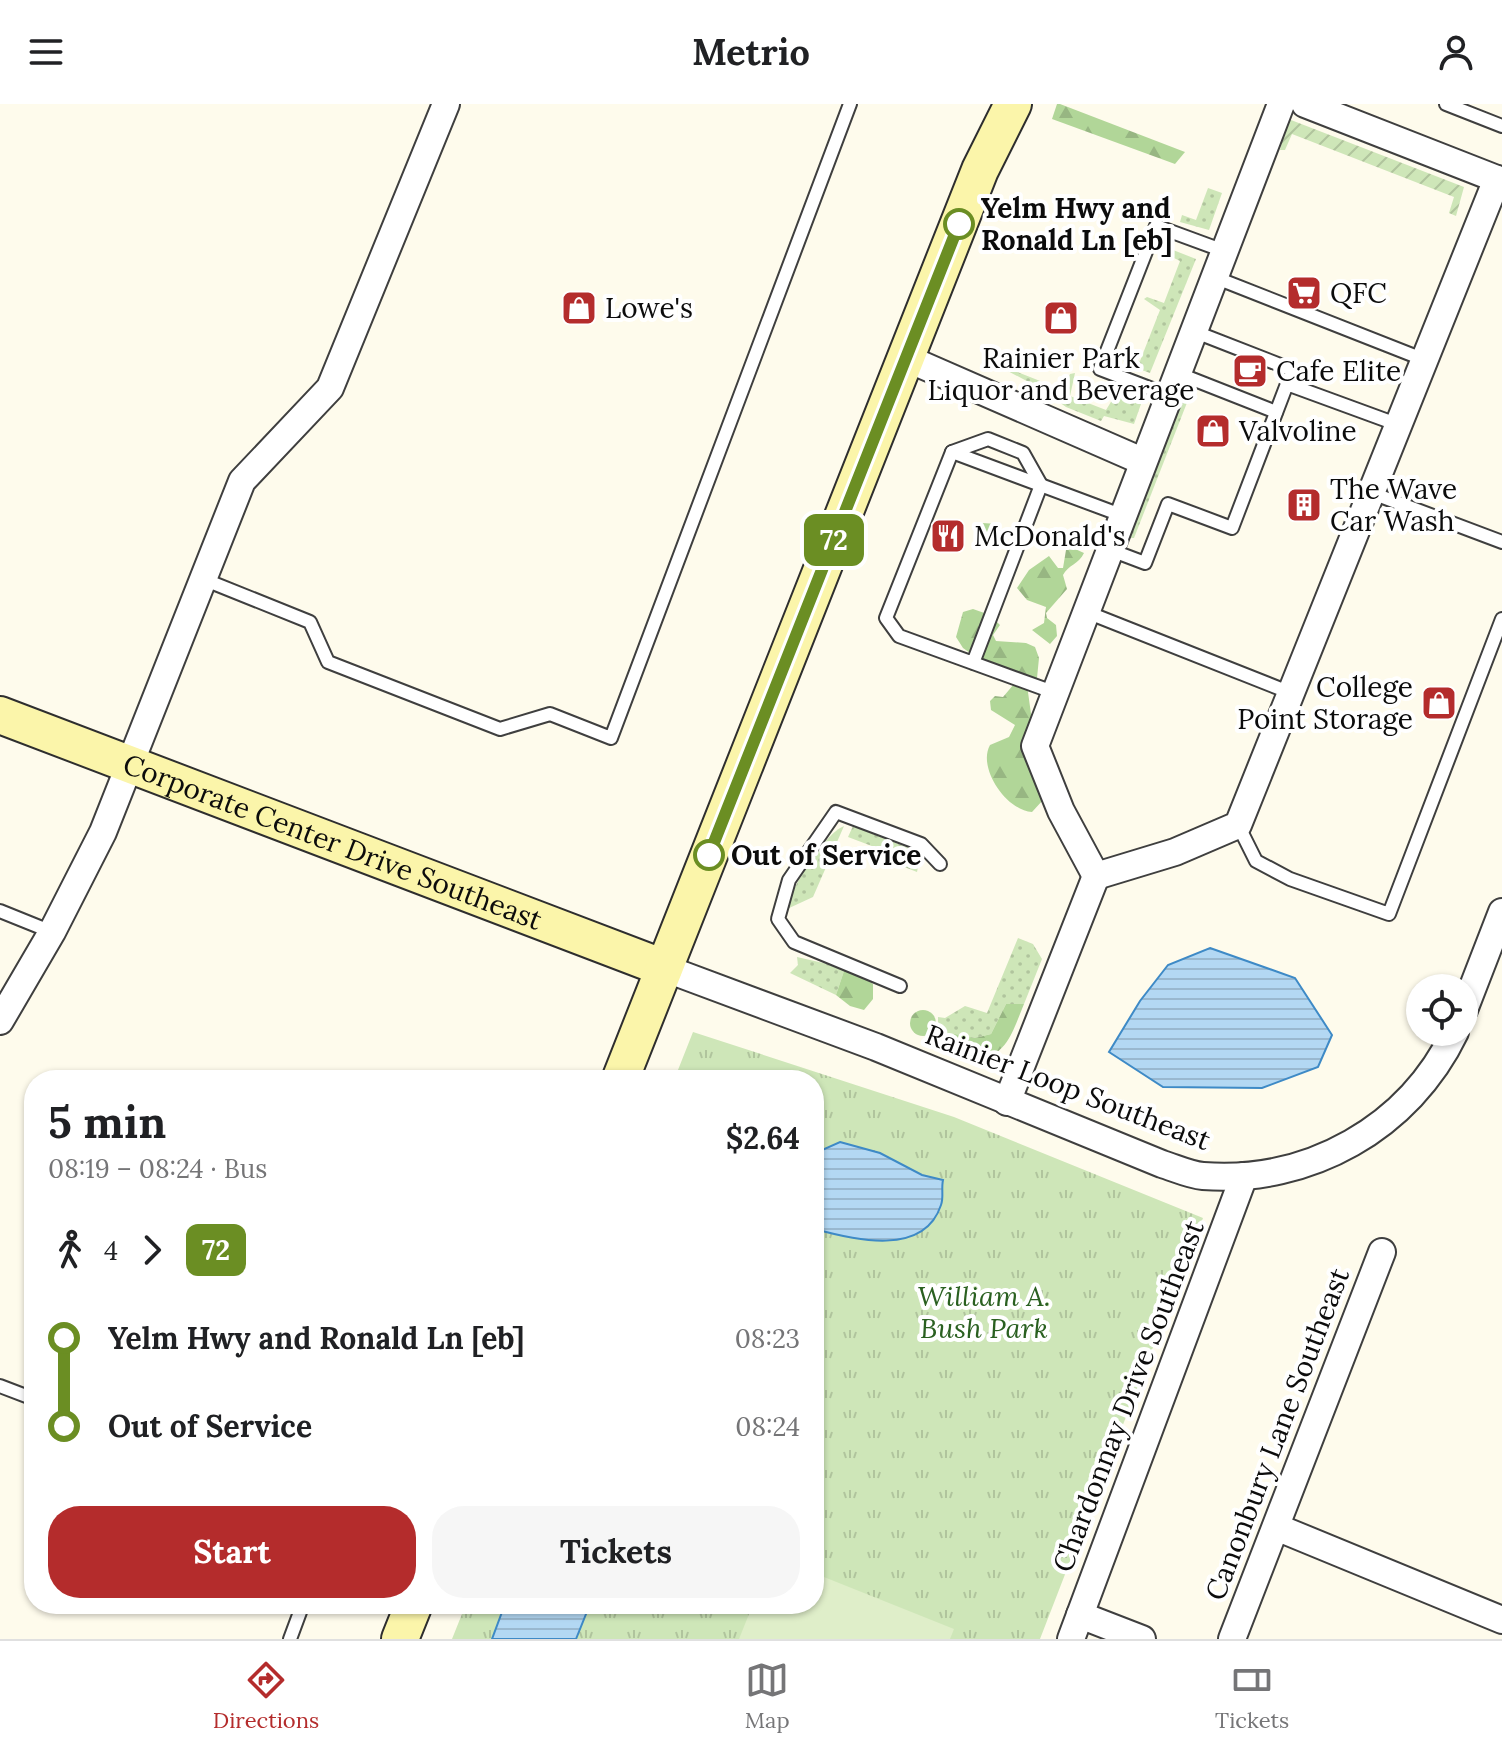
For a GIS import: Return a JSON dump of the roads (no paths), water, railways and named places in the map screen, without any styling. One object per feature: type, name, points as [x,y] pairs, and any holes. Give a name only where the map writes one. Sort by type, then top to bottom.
[{"type":"main road","points":[[980,170],[991,104]]},
{"type":"main road","points":[[624,1070],[980,170],[1013,104]]},
{"type":"main road","name":"Corporate Center Drive Southeast","points":[[0,715],[664,968]]},
{"type":"main road","points":[[400,1639],[410,1614]]},
{"type":"street","points":[[0,1021],[52,932],[103,832],[242,481],[330,388],[446,104]]},
{"type":"street","points":[[1007,1102],[1096,876],[1061,811],[1035,746],[1084,611],[1281,104]]},
{"type":"street","points":[[1096,876],[1175,852],[1238,825],[1500,180],[1305,104]]},
{"type":"street","points":[[906,358],[1142,461]]},
{"type":"street","points":[[1478,974],[1502,912]]},
{"type":"street","name":"Rainier Loop Southeast","points":[[664,968],[876,1047],[1007,1102],[1200,1176],[1244,1176],[1305,1167],[1347,1147],[1395,1112],[1426,1078],[1446,1046]]},
{"type":"street","name":"Chardonnay Drive Southeast","points":[[1076,1627],[1244,1176]]},
{"type":"street","name":"Canonbury Lane Southeast","points":[[1232,1639],[1382,1252]]},
{"type":"street","points":[[1276,1527],[1502,1620]]},
{"type":"street","points":[[1076,1627],[1142,1639]]},
{"type":"lane","points":[[203,579],[310,622],[328,662],[342,668],[500,729],[550,714],[611,738],[850,104]]},
{"type":"lane","points":[[1446,104],[1502,126]]},
{"type":"lane","points":[[1224,251],[1156,226],[1100,369],[1172,384],[1276,412]]},
{"type":"lane","points":[[1214,277],[1425,360]]},
{"type":"lane","points":[[1108,549],[1145,563],[1168,504],[1232,528],[1293,370],[1193,331]]},
{"type":"lane","points":[[1287,384],[1399,425]]},
{"type":"lane","points":[[1041,485],[1023,453],[988,439],[952,452],[886,618],[899,636],[1053,692]]},
{"type":"lane","points":[[952,452],[1121,515]]},
{"type":"lane","points":[[973,663],[1041,485]]},
{"type":"lane","points":[[1372,493],[1502,542]]},
{"type":"lane","points":[[1084,611],[1291,693]]},
{"type":"lane","points":[[1238,825],[1256,861],[1290,879],[1389,914],[1502,619]]},
{"type":"lane","points":[[900,986],[794,942],[778,919],[789,880],[836,812],[921,844],[940,864]]},
{"type":"lane","points":[[0,911],[52,932]]},
{"type":"lane","points":[[0,1386],[24,1395]]},
{"type":"lane","points":[[290,1639],[299,1614]]},
{"type":"water","points":[[1210,948],[1295,978],[1332,1035],[1318,1067],[1262,1088],[1163,1087],[1109,1052],[1140,1001],[1168,965]]},
{"type":"water","points":[[840,1142],[880,1153],[922,1175],[943,1180],[942,1202],[932,1221],[920,1232],[886,1241],[824,1231],[824,1149]]},
{"type":"water","points":[[501,1614],[586,1614],[576,1639],[492,1639]]},
{"type":"place","name":"Yelm Hwy and Ronald Ln [eb]","points":[[959,224]]},
{"type":"place","name":"QFC","points":[[1304,293]]},
{"type":"place","name":"Lowe's","points":[[579,308]]},
{"type":"place","name":"Rainier Park Liquor and Beverage","points":[[1061,318]]},
{"type":"place","name":"Cafe Elite","points":[[1250,371]]},
{"type":"place","name":"Valvoline","points":[[1213,431]]},
{"type":"place","name":"The Wave Car Wash","points":[[1304,505]]},
{"type":"place","name":"McDonald's","points":[[948,536]]},
{"type":"place","name":"College Point Storage","points":[[1439,703]]},
{"type":"place","name":"Out of Service","points":[[709,855]]},
{"type":"park label","name":"William A. Bush Park","points":[[984,1312]]}]
